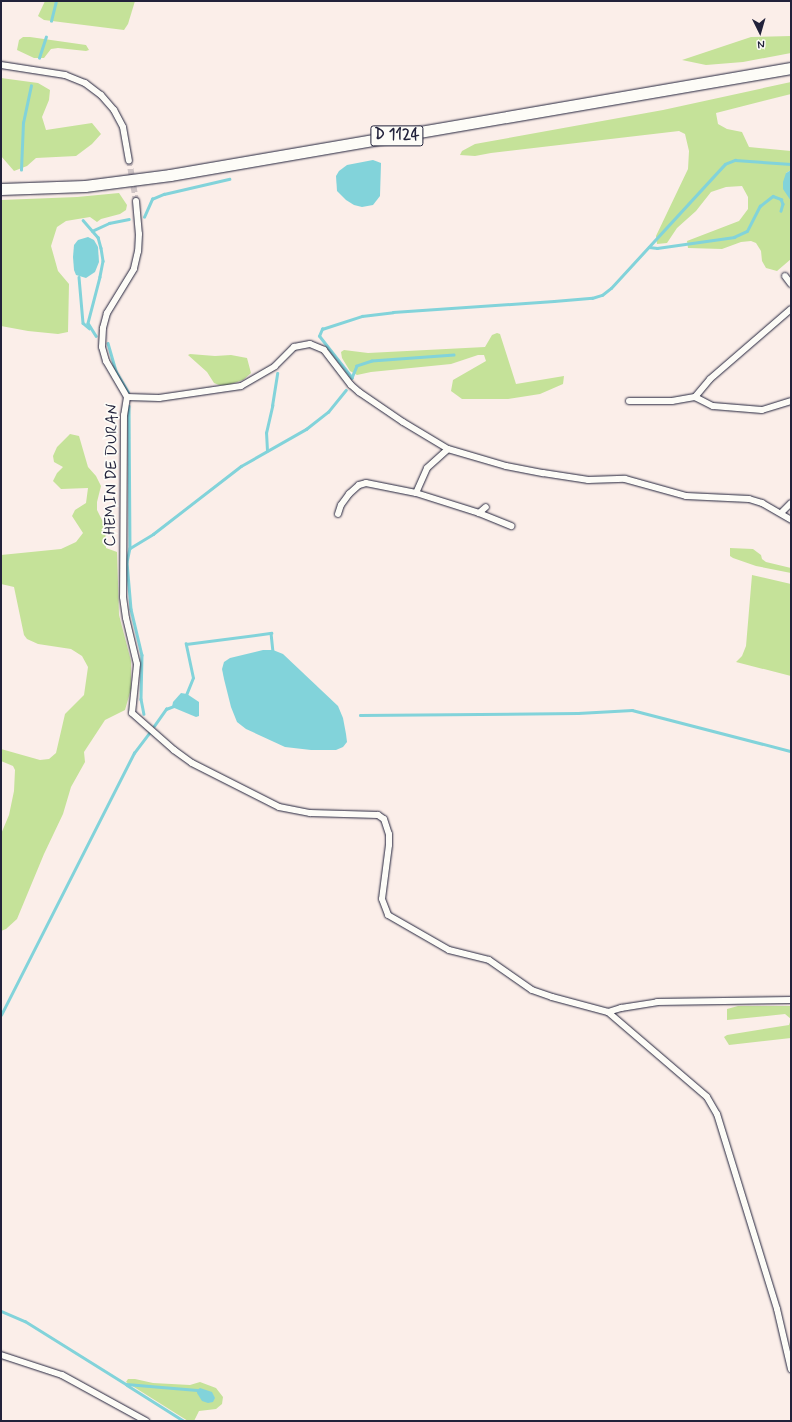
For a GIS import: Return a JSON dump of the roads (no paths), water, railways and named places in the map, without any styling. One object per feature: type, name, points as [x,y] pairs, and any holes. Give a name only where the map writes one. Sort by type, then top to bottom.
[{"type":"highway","name":"D 1124","points":[[1,190],[85,186],[170,175],[791,68]]},
{"type":"street","points":[[1,65],[65,75],[85,83],[101,95],[114,110],[123,127],[129,160]]},
{"type":"street","name":"CHEMIN DE DURAN","points":[[136,201],[139,234],[138,251],[134,269],[107,313],[103,328],[102,347],[106,361],[127,397],[124,415],[124,597],[126,618],[137,664],[132,713],[174,750],[192,763],[279,807],[310,813],[378,815],[384,819],[389,834],[382,899],[388,915],[449,950],[489,960],[532,990],[608,1012]]},
{"type":"street","points":[[785,276],[791,284]]},
{"type":"street","points":[[695,397],[710,379],[791,309]]},
{"type":"street","points":[[127,397],[158,398],[241,386],[275,366],[294,347],[310,344],[324,350],[350,385],[358,392],[403,422],[448,449],[506,466],[557,475],[588,480],[625,479],[686,496],[749,499],[762,503],[791,520]]},
{"type":"street","points":[[629,401],[672,401],[695,397],[713,406],[762,410],[791,401]]},
{"type":"street","points":[[416,493],[427,468],[448,449]]},
{"type":"street","points":[[338,514],[341,505],[349,494],[359,485],[366,483],[416,493],[479,513],[512,526]]},
{"type":"street","points":[[781,513],[791,503]]},
{"type":"street","points":[[479,513],[486,507]]},
{"type":"street","points":[[608,1012],[657,1002],[791,1000]]},
{"type":"street","points":[[608,1012],[707,1097],[713,1105],[777,1309],[791,1369]]},
{"type":"street","points":[[1,1355],[62,1375],[146,1421]]},
{"type":"water","points":[[373,160],[381,163],[380,196],[373,205],[362,207],[354,205],[346,200],[337,191],[336,176],[339,171],[347,165]]},
{"type":"water","points":[[791,170],[791,201],[783,189],[783,182],[786,173]]},
{"type":"water","points":[[88,237],[94,240],[98,247],[99,262],[95,272],[86,278],[76,275],[73,257],[74,245],[78,240]]},
{"type":"water","points":[[263,650],[273,650],[283,654],[338,706],[343,718],[347,742],[343,747],[336,750],[311,750],[285,747],[246,729],[237,722],[231,707],[224,679],[222,669],[224,662],[230,658]]},
{"type":"water","points":[[181,693],[187,694],[199,702],[199,716],[196,717],[172,707],[173,702]]},
{"type":"water","points":[[200,1388],[212,1392],[215,1398],[213,1402],[208,1403],[202,1401],[197,1393],[197,1390]]},
{"type":"waterway","points":[[51,21],[56,1]]},
{"type":"waterway","points":[[39,58],[46,37]]},
{"type":"waterway","points":[[21,170],[23,123],[31,86]]},
{"type":"waterway","points":[[454,355],[372,361],[357,366],[352,378],[319,336],[322,329],[362,316],[393,312],[592,298],[602,295],[611,288],[725,164],[735,160],[791,164]]},
{"type":"waterway","points":[[144,217],[152,199],[164,194],[229,179]]},
{"type":"waterway","points":[[649,247],[657,248],[734,237],[747,231],[760,206],[773,196],[781,199],[783,204],[781,211]]},
{"type":"waterway","points":[[92,231],[109,223],[129,219]]},
{"type":"waterway","points":[[83,220],[98,237],[103,261],[88,323],[96,336]]},
{"type":"waterway","points":[[79,277],[83,323],[89,328]]},
{"type":"waterway","points":[[108,343],[116,371],[128,392]]},
{"type":"waterway","points":[[267,451],[266,433],[277,373]]},
{"type":"waterway","points":[[130,548],[153,534],[241,466],[306,429],[328,412],[346,390]]},
{"type":"waterway","points":[[129,406],[130,548],[127,562],[131,609],[142,655],[141,699],[144,714]]},
{"type":"waterway","points":[[186,695],[193,678],[186,644],[271,633],[273,652]]},
{"type":"waterway","points":[[154,726],[166,709],[174,706]]},
{"type":"waterway","points":[[360,715],[578,713],[632,710],[791,751]]},
{"type":"waterway","points":[[1,1015],[134,753],[149,733]]},
{"type":"waterway","points":[[1,1311],[25,1321],[126,1384],[197,1390]]},
{"type":"waterway","points":[[127,1385],[184,1421]]},
{"type":"tunnel","points":[[129,160],[136,201]]}]
